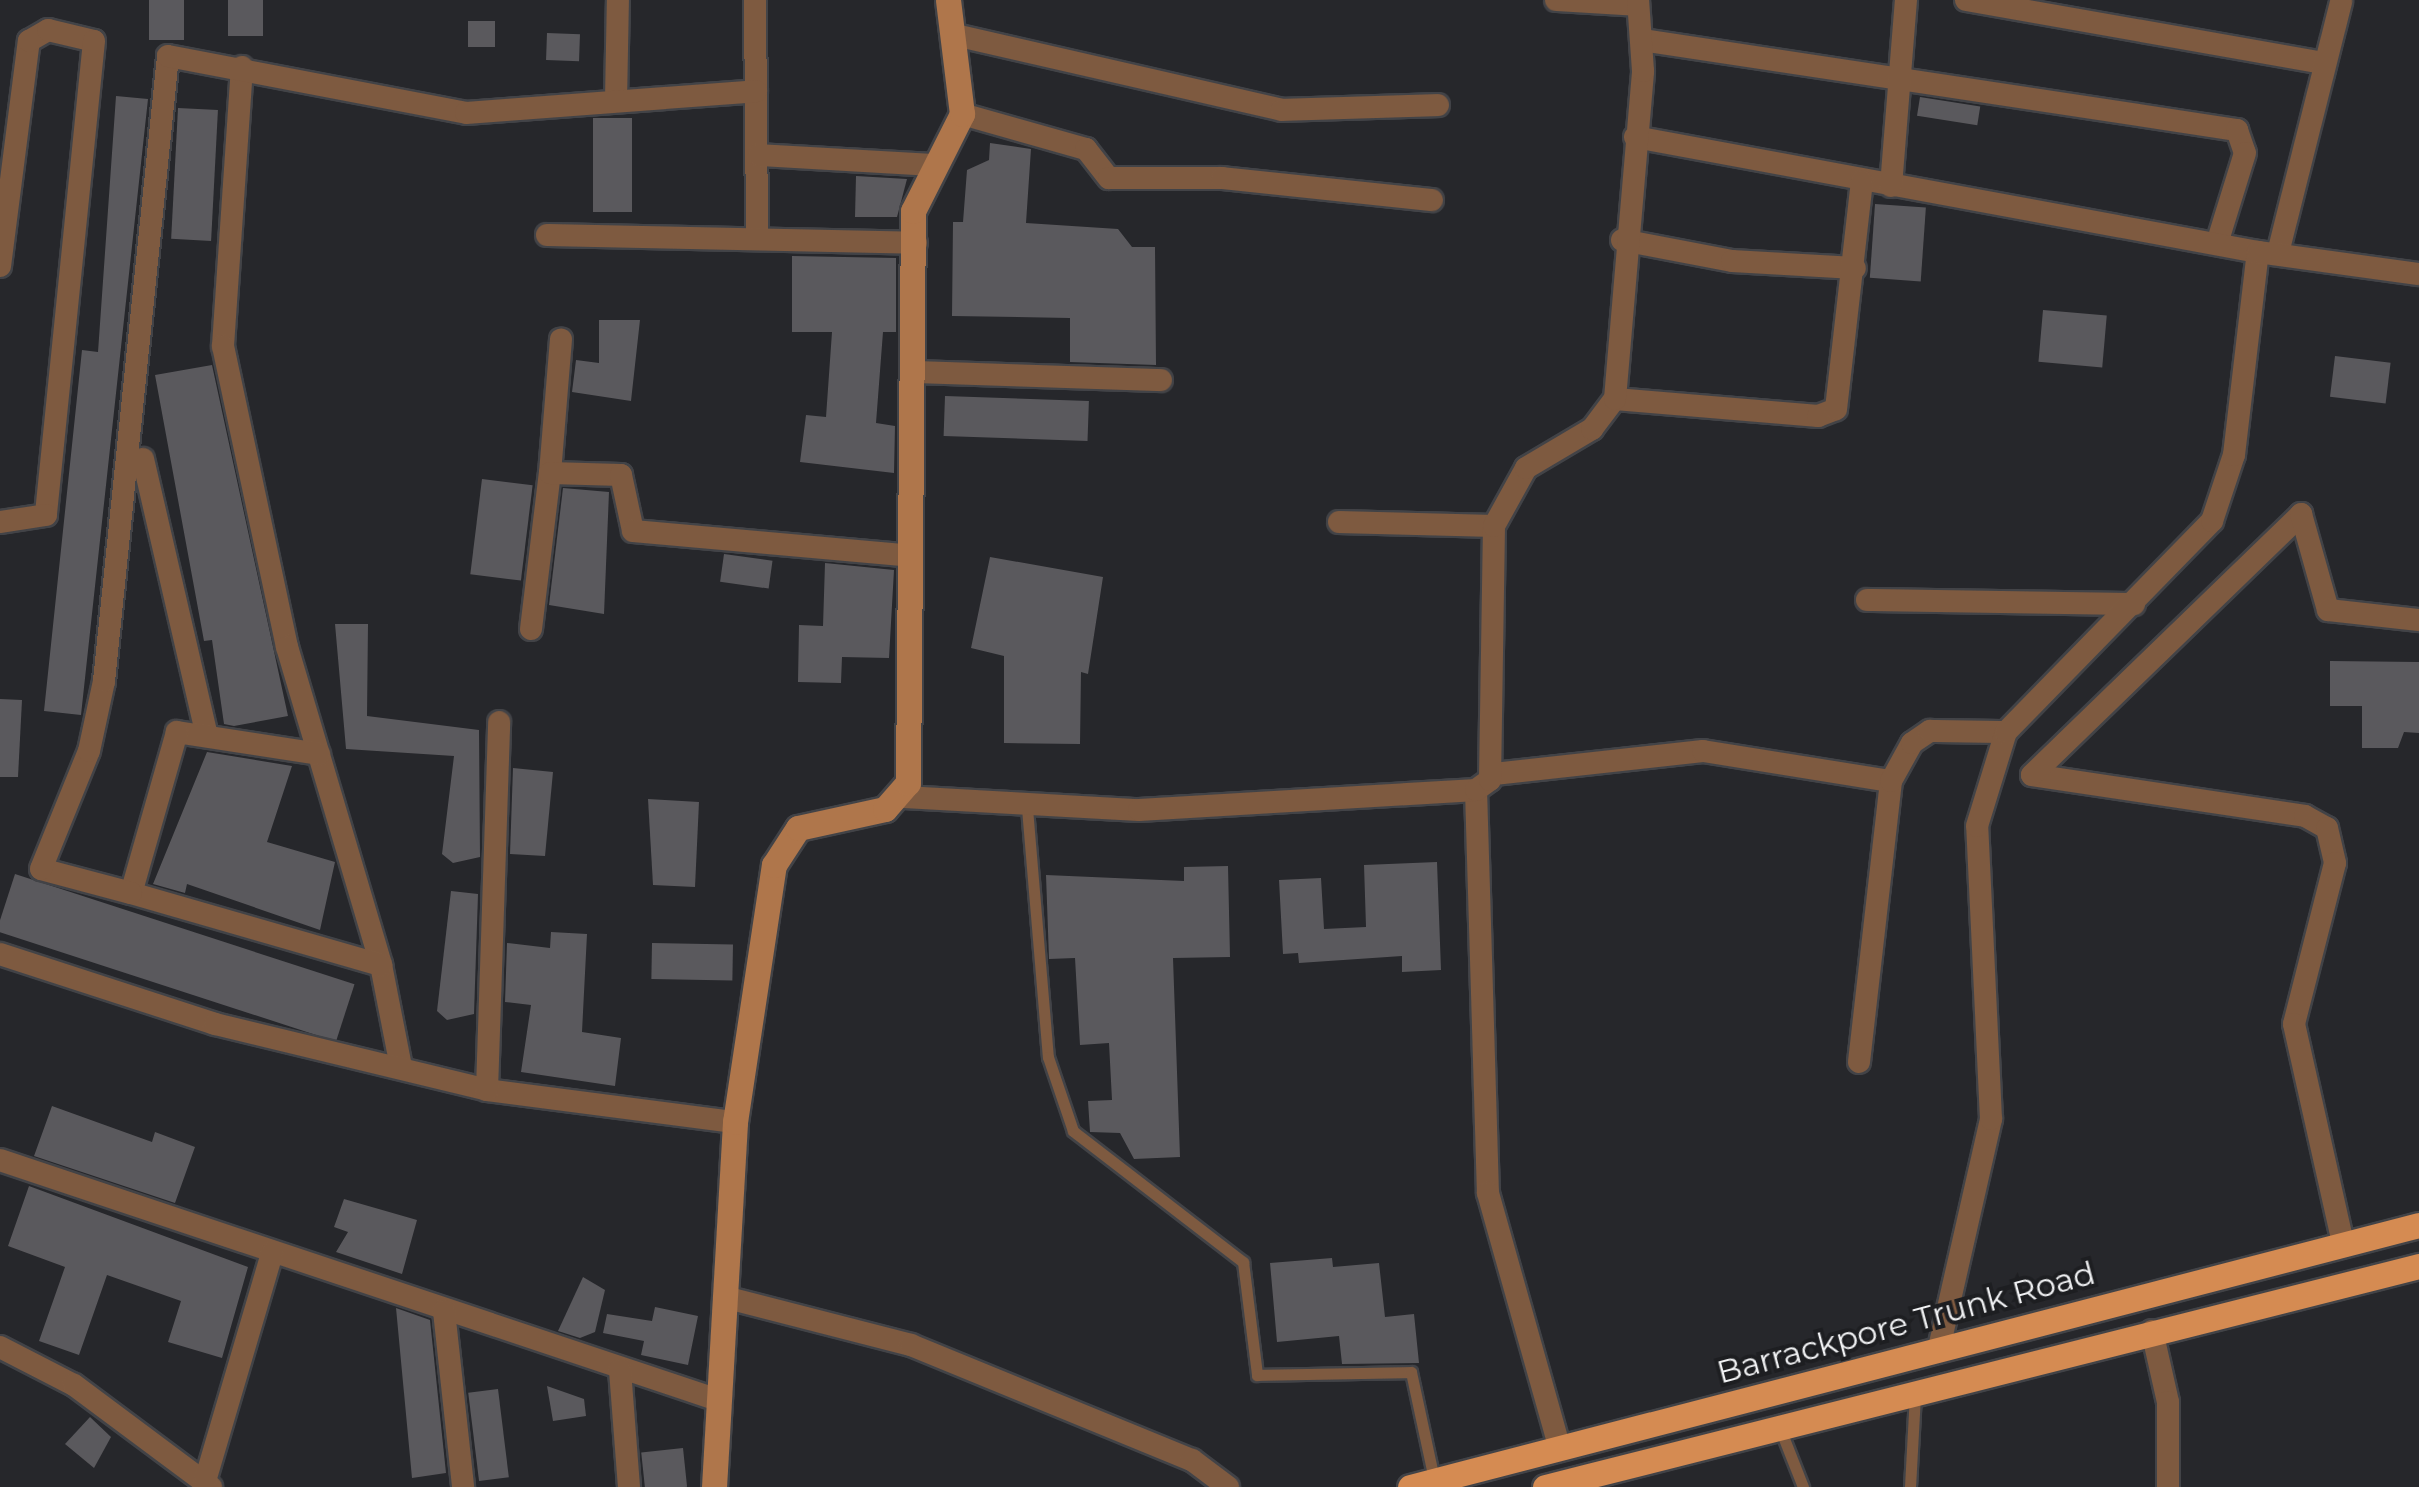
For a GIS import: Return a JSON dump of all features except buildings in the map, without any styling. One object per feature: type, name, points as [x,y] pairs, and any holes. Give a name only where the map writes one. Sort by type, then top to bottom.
[{"type":"main road","name":"Barrackpore Trunk Road","points":[[1422,1484],[2419,1224]]},
{"type":"main road","name":"Barrackpore Trunk Road","points":[[1557,1485],[1915,1390],[2419,1266]]},
{"type":"street","points":[[616,100],[618,0]]},
{"type":"street","points":[[755,0],[757,236]]},
{"type":"street","points":[[904,796],[919,372],[914,211],[931,164],[956,138],[962,114],[948,0]]},
{"type":"street","points":[[1494,774],[1494,526],[1526,468],[1592,428],[1615,399],[1622,240],[1642,40],[1638,2],[1556,0]]},
{"type":"street","points":[[1891,186],[1906,0]]},
{"type":"street","points":[[1966,0],[2322,63]]},
{"type":"street","points":[[1938,1348],[1991,1119],[1977,826],[2006,732],[2134,604],[2223,499],[2269,251],[2341,2]]},
{"type":"street","points":[[0,266],[9,128],[35,33],[94,41],[46,516],[0,522]]},
{"type":"street","points":[[955,35],[1282,110],[1438,105]]},
{"type":"street","points":[[1642,40],[2236,130],[2245,153],[2218,240]]},
{"type":"street","points":[[381,965],[42,869],[89,751],[104,681],[168,56],[242,67],[466,113],[756,91]]},
{"type":"street","points":[[242,67],[224,346],[319,754],[381,965],[401,1067]]},
{"type":"street","points":[[962,114],[1086,148],[1109,178],[1222,178],[1432,200]]},
{"type":"street","points":[[1635,137],[1862,181],[2419,274]]},
{"type":"street","points":[[759,156],[931,164]]},
{"type":"street","points":[[1615,399],[1828,415],[1838,400],[1862,181]]},
{"type":"street","points":[[547,235],[757,236],[916,243]]},
{"type":"street","points":[[1622,240],[1732,261],[1855,268]]},
{"type":"street","points":[[531,629],[550,473],[560,338]]},
{"type":"street","points":[[919,372],[1161,380]]},
{"type":"street","points":[[143,458],[207,736]]},
{"type":"street","points":[[550,473],[621,475],[633,531],[911,556]]},
{"type":"street","points":[[2343,1243],[2294,1024],[2335,863],[2328,828],[2306,816],[2032,776],[2302,514],[2328,610],[2419,620]]},
{"type":"street","points":[[1339,522],[1494,526]]},
{"type":"street","points":[[1866,600],[2134,604]]},
{"type":"street","points":[[487,1090],[499,722]]},
{"type":"street","points":[[131,893],[176,732],[319,754]]},
{"type":"street","points":[[1860,1062],[1891,781],[1912,743],[1930,732],[2006,732]]},
{"type":"street","points":[[714,1487],[728,1298],[734,1122],[780,844],[818,819],[885,809],[904,796],[1026,808],[1476,790],[1494,774],[1704,751],[1891,781]]},
{"type":"street","points":[[1476,790],[1488,1193],[1560,1446]]},
{"type":"street","points":[[0,954],[216,1024],[487,1090],[734,1122]]},
{"type":"street","points":[[0,1160],[718,1400]]},
{"type":"street","points":[[0,1347],[74,1385],[208,1484],[272,1252]]},
{"type":"street","points":[[728,1298],[911,1345],[1192,1460],[1228,1487]]},
{"type":"street","points":[[444,1311],[463,1487]]},
{"type":"street","points":[[2152,1330],[2170,1417],[2168,1487]]},
{"type":"street","points":[[620,1370],[629,1487]]},
{"type":"lane","points":[[1026,808],[1048,1057],[1073,1131],[1243,1262],[1257,1375],[1411,1372],[1422,1484]]},
{"type":"lane","points":[[1910,1487],[1915,1390]]},
{"type":"lane","points":[[1779,1426],[1803,1487]]}]
